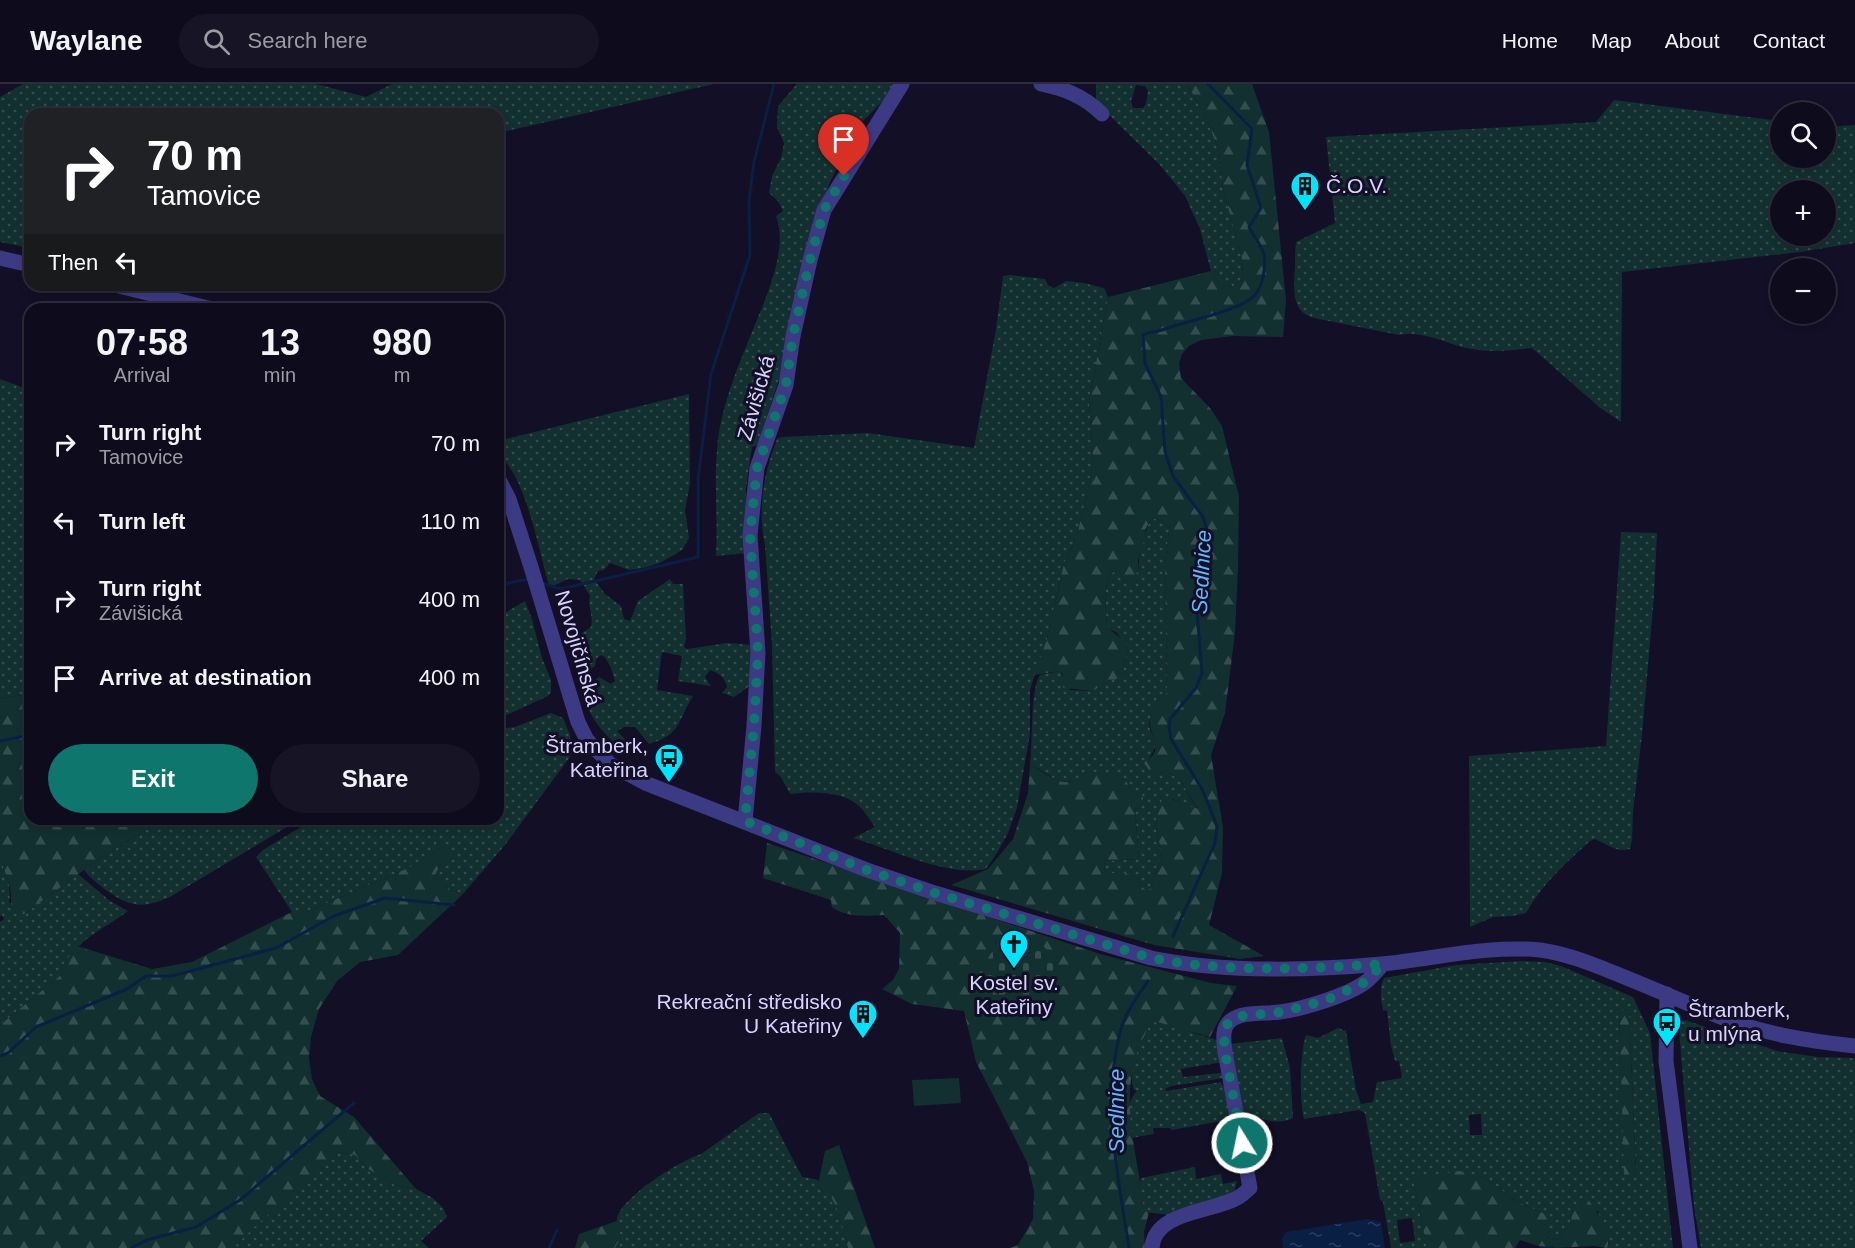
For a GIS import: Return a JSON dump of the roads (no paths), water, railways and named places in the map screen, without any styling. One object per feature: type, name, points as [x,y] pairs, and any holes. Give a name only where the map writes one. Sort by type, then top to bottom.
[{"type":"street","name":"Závišická","points":[[745,821],[757,663],[750,535],[757,468],[786,385],[793,336],[824,210],[902,84]]},
{"type":"street","points":[[1041,84],[1064,89],[1089,101],[1102,114]]},
{"type":"street","points":[[0,258],[24,264]]},
{"type":"street","points":[[139,291],[188,303]]},
{"type":"street","name":"Novojičínská","points":[[504,489],[542,601],[574,711],[587,740],[610,764],[628,776],[867,870],[935,893],[1151,958],[1228,968],[1322,968],[1383,964],[1507,949],[1540,951],[1577,957],[1719,1016],[1777,1035],[1855,1046]]},
{"type":"street","points":[[1152,1248],[1156,1232],[1162,1226],[1185,1215],[1233,1200],[1250,1188],[1225,1052],[1226,1026],[1231,1020],[1242,1016],[1282,1012],[1327,1000],[1365,982],[1383,964]]},
{"type":"street","points":[[1667,994],[1666,1061],[1690,1248]]},
{"type":"water","points":[[1306,172],[1312,175],[1315,181],[1312,187],[1306,190],[1300,187],[1297,181],[1300,175]]},
{"type":"water","points":[[1368,1219],[1381,1222],[1385,1248],[1283,1248],[1282,1239],[1286,1232]]},
{"type":"waterway","points":[[541,583],[561,589],[698,557],[698,479],[711,374],[750,255],[749,201],[754,162],[774,84]]},
{"type":"waterway","name":"Sedlnice","points":[[1173,936],[1215,843],[1217,826],[1202,789],[1171,739],[1169,727],[1170,719],[1196,688],[1202,673],[1196,599],[1206,561],[1208,533],[1203,517],[1173,476],[1165,451],[1161,397],[1145,363],[1143,335],[1239,306],[1255,295],[1260,286],[1265,265],[1263,251],[1249,227],[1261,208],[1247,165],[1252,129],[1208,84]]},
{"type":"waterway","points":[[504,584],[529,579]]},
{"type":"waterway","points":[[0,741],[24,736]]},
{"type":"waterway","points":[[0,1056],[8,1053],[36,1027],[127,989],[146,976],[172,976],[276,948],[334,916],[385,898],[454,905]]},
{"type":"waterway","name":"Sedlnice","points":[[1129,1248],[1113,1138],[1112,1083],[1115,1056],[1123,1022],[1148,981]]},
{"type":"waterway","points":[[131,1248],[147,1240],[196,1227],[240,1200],[354,1103]]},
{"type":"waterway","points":[[549,1248],[557,1230]]},
{"type":"waterway","points":[[1541,1248],[1553,1248]]},
{"type":"place","name":"Č.O.V.","points":[[1305,212]]},
{"type":"place","name":"Štramberk, Kateřina","points":[[669,784]]},
{"type":"place","name":"Kostel sv. Kateřiny","points":[[1014,970]]},
{"type":"place","name":"Rekreační středisko U Kateřiny","points":[[863,1040]]},
{"type":"place","name":"Štramberk, u mlýna","points":[[1667,1048]]}]
